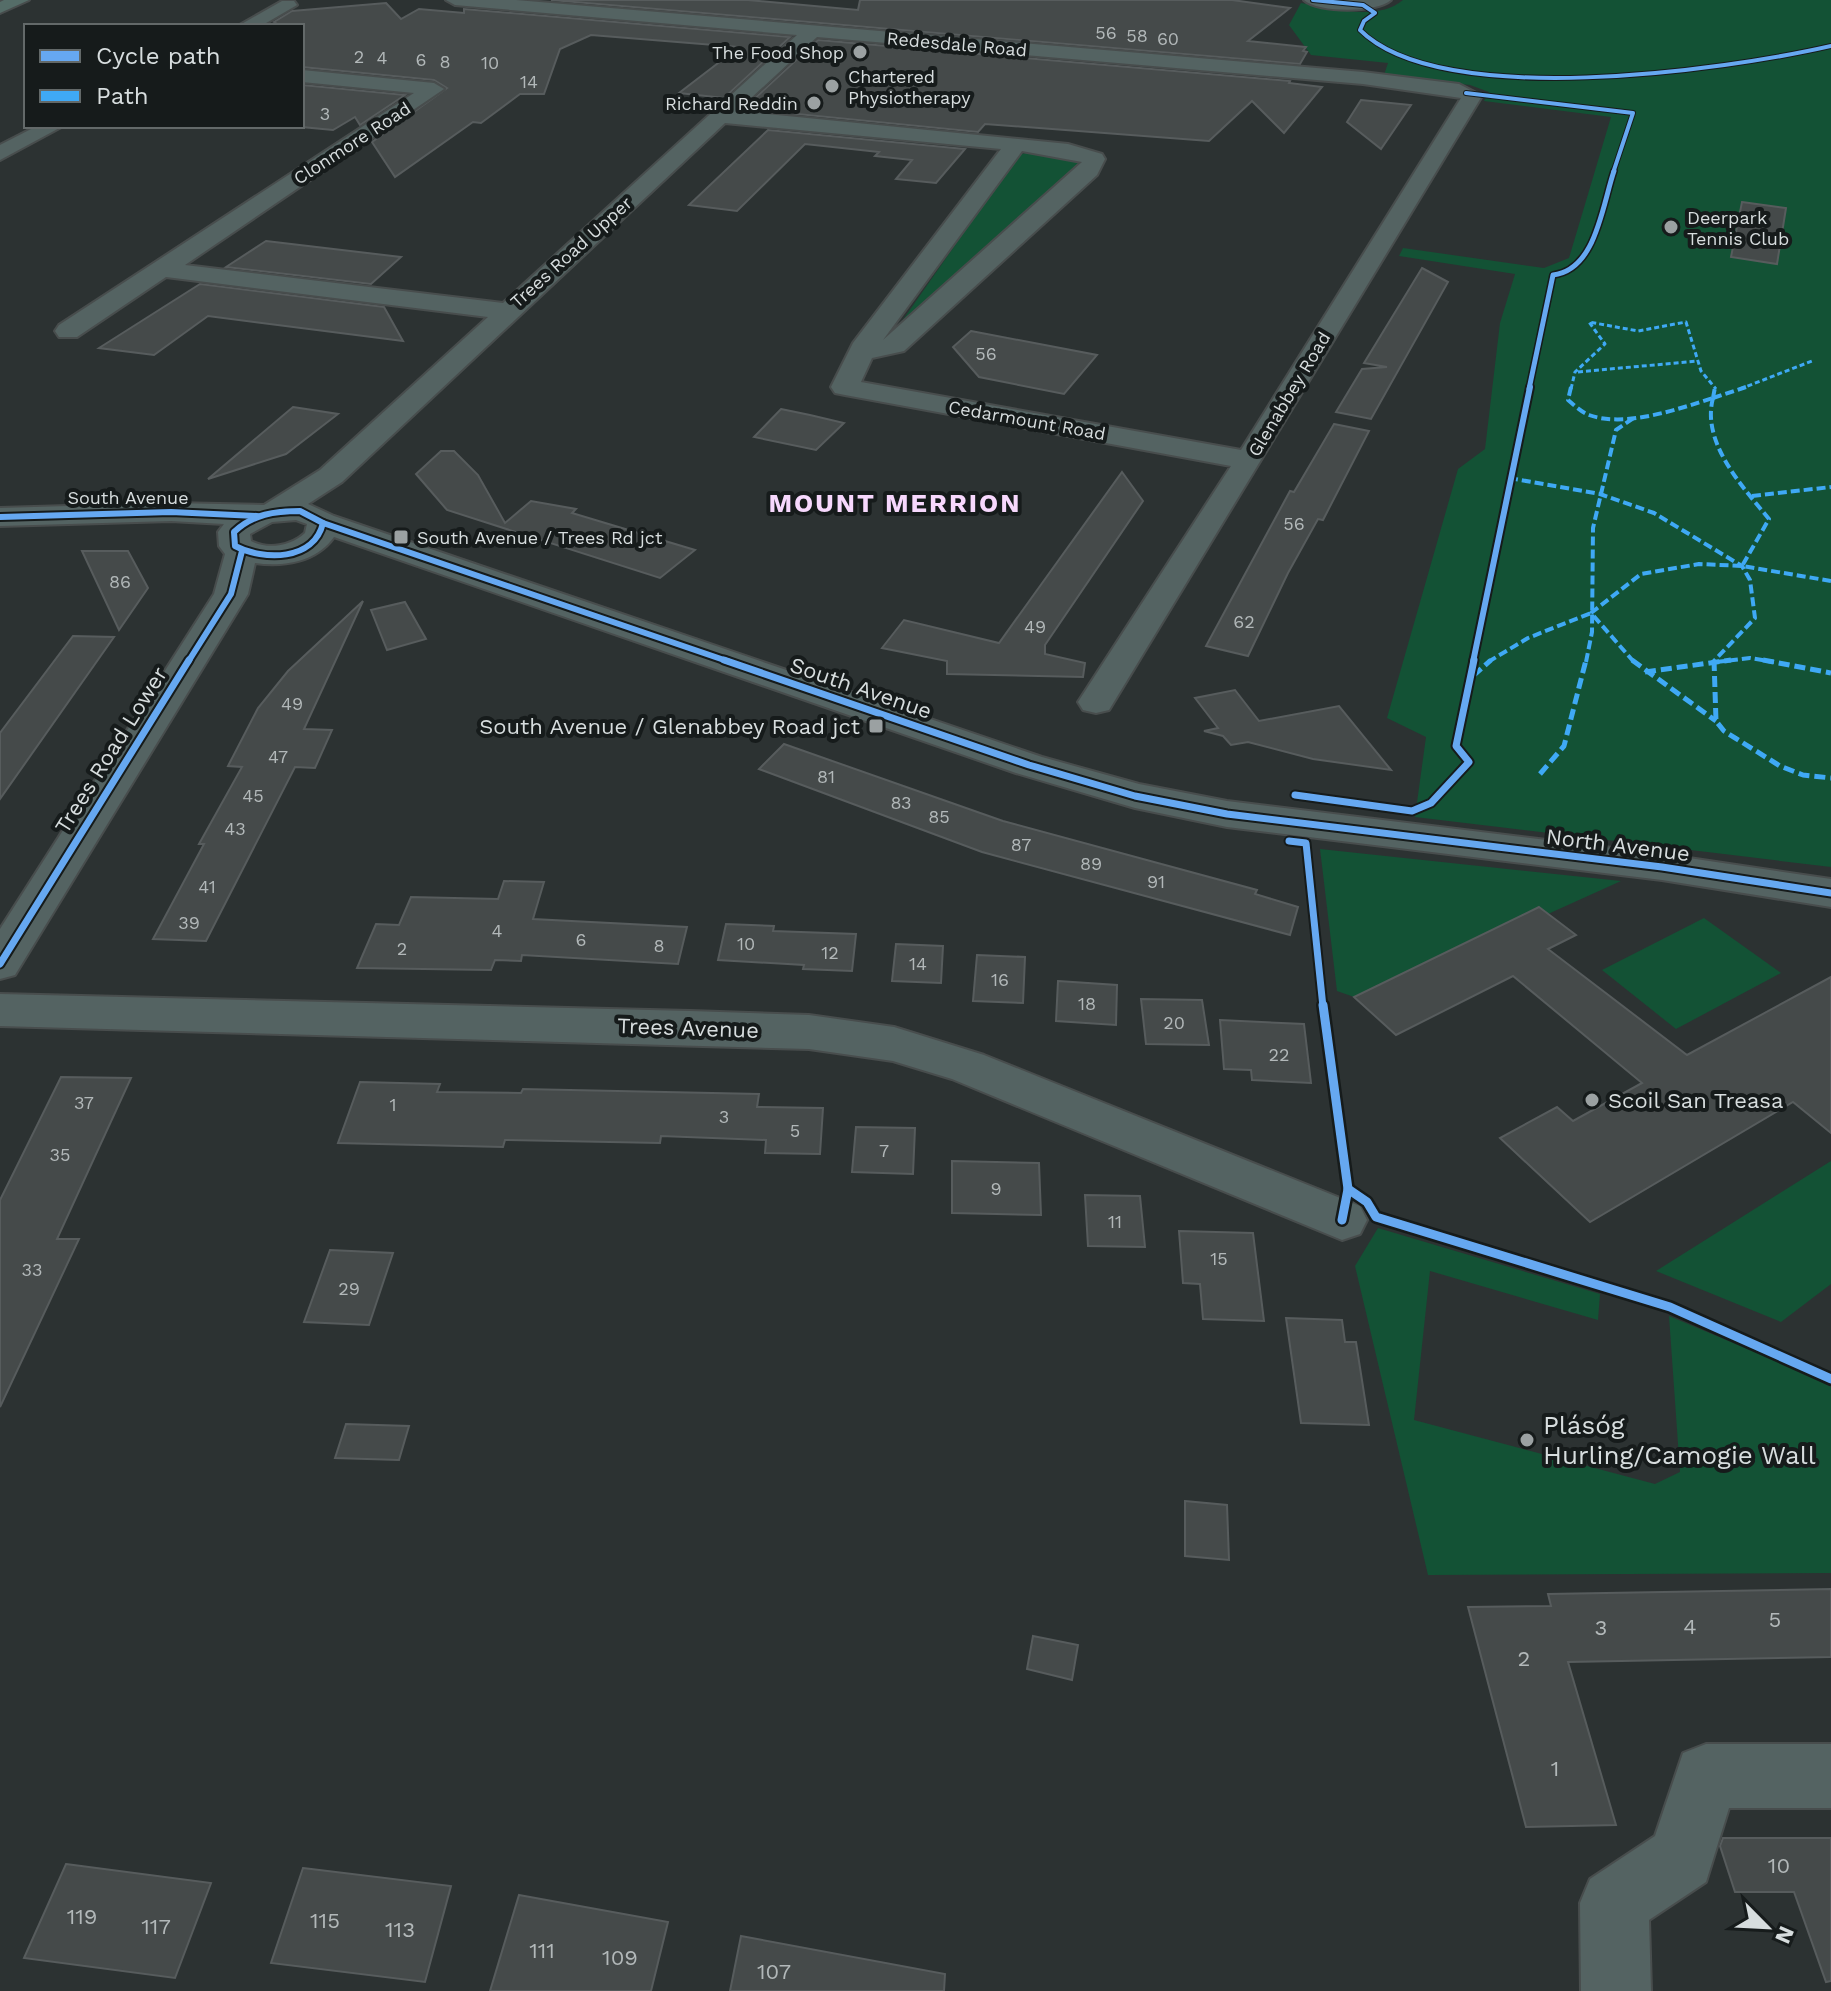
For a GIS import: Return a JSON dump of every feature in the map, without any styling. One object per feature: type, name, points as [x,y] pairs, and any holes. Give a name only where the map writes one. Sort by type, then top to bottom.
[{"type":"main road","points":[[0,8],[20,0]]},
{"type":"street","name":"Redesdale Road","points":[[455,0],[729,24],[816,48],[1459,90]]},
{"type":"street","points":[[1313,0],[1348,5],[1382,0]]},
{"type":"street","points":[[251,24],[288,5]]},
{"type":"street","points":[[729,24],[747,10]]},
{"type":"street","name":"Trees Road Upper","points":[[252,528],[331,476],[506,311],[749,90],[816,48]]},
{"type":"street","name":"Clonmore Road","points":[[68,331],[434,89],[304,76]]},
{"type":"street","points":[[749,90],[776,97],[759,120]]},
{"type":"street","name":"Glenabbey Road","points":[[1096,702],[1249,460],[1472,96],[1459,90]]},
{"type":"street","points":[[721,116],[1098,154],[1089,170],[895,345],[882,350],[862,349]]},
{"type":"street","points":[[0,154],[49,128]]},
{"type":"street","name":"Cedarmount Road","points":[[1016,144],[862,349],[845,387],[1249,460]]},
{"type":"street","points":[[161,269],[506,311]]},
{"type":"street","points":[[231,594],[308,535],[331,476]]},
{"type":"street","points":[[300,511],[308,535],[267,556],[252,528],[300,511]]},
{"type":"street","name":"South Avenue","points":[[0,517],[171,512],[252,528]]},
{"type":"street","name":"Trees Road Lower","points":[[0,964],[231,594],[252,528]]},
{"type":"street","name":"South Avenue","points":[[308,535],[377,542],[1029,765],[1135,796],[1227,814],[1400,837]]},
{"type":"street","name":"North Avenue","points":[[1400,837],[1662,867],[1831,893]]},
{"type":"street","name":"Trees Avenue","points":[[0,1010],[690,1027],[809,1032],[894,1044],[968,1067],[1342,1220]]},
{"type":"street","points":[[1616,1991],[1614,1903],[1682,1858],[1706,1776],[1831,1776]]},
{"type":"green space","points":[[1403,0],[1831,0],[1831,867],[1415,817],[1426,737],[1387,718],[1458,469],[1485,449],[1500,323],[1515,274],[1399,256],[1403,248],[1544,268],[1569,258],[1611,117],[1484,101],[1489,92],[1470,85],[1384,75],[1388,63],[1311,55],[1289,25],[1301,3],[1367,12],[1392,7]]},
{"type":"green space","points":[[1034,151],[1079,157],[1084,163],[893,334],[1018,155]]},
{"type":"green space","points":[[1320,849],[1621,881],[1548,914],[1538,907],[1354,997],[1337,991]]},
{"type":"green space","points":[[1704,918],[1781,973],[1676,1029],[1602,970]]},
{"type":"green space","points":[[1831,1161],[1831,1284],[1781,1322],[1656,1271]]},
{"type":"green space","points":[[1378,1228],[1600,1294],[1598,1320],[1430,1271],[1414,1420],[1655,1484],[1680,1472],[1669,1316],[1803,1372],[1831,1387],[1831,1573],[1428,1575],[1355,1266]]},
{"type":"building","points":[[551,0],[748,0],[858,10],[860,0],[1232,0],[1290,8],[1248,41],[1306,47],[1303,51],[1307,52],[1300,64]]},
{"type":"building","points":[[386,3],[401,19],[419,9],[464,13],[464,9],[790,37],[724,98],[679,93],[739,47],[591,35],[560,49],[544,94],[520,94],[481,123],[473,122],[395,177],[372,142],[447,88],[434,80],[304,67],[304,24],[274,22],[292,11]]},
{"type":"building","points":[[818,40],[1290,81],[1322,87],[1284,133],[1252,101],[1209,141],[985,124],[978,132],[787,113],[795,105],[752,101]]},
{"type":"building","points":[[304,85],[405,95],[360,125],[355,117],[333,130],[304,127]]},
{"type":"building","points":[[1361,100],[1411,105],[1381,149],[1347,122]]},
{"type":"building","points":[[768,130],[965,149],[936,183],[896,179],[912,160],[875,156],[879,152],[805,144],[737,211],[689,205]]},
{"type":"building","points":[[1742,202],[1786,208],[1777,264],[1731,257]]},
{"type":"building","points":[[266,241],[401,257],[371,284],[226,267]]},
{"type":"building","points":[[1422,268],[1448,282],[1371,419],[1336,412],[1362,369],[1387,367],[1364,363]]},
{"type":"building","points":[[200,284],[384,307],[403,341],[208,316],[154,355],[99,348]]},
{"type":"building","points":[[971,331],[1097,355],[1064,394],[979,377],[953,347]]},
{"type":"building","points":[[293,407],[338,414],[286,454],[208,479]]},
{"type":"building","points":[[781,409],[844,423],[816,450],[754,437]]},
{"type":"building","points":[[1334,424],[1369,431],[1323,520],[1318,519],[1288,573],[1248,656],[1206,646],[1290,491],[1294,492]]},
{"type":"building","points":[[441,451],[454,451],[478,475],[505,523],[531,501],[576,509],[572,513],[695,550],[660,578],[447,510],[416,474]]},
{"type":"building","points":[[1122,472],[1143,501],[1045,645],[1045,654],[1085,663],[1083,677],[947,674],[947,661],[882,648],[904,620],[999,643]]},
{"type":"building","points":[[82,551],[128,551],[148,588],[119,630]]},
{"type":"building","points":[[363,601],[304,729],[332,730],[315,768],[295,767],[206,941],[153,939],[204,844],[199,844],[242,767],[228,766],[258,708],[288,671]]},
{"type":"building","points":[[405,602],[426,639],[387,650],[371,610]]},
{"type":"building","points":[[73,636],[114,637],[0,799],[0,733]]},
{"type":"building","points":[[1235,690],[1259,721],[1339,706],[1391,770],[1313,759],[1248,742],[1231,745],[1223,736],[1204,731],[1218,728],[1195,698]]},
{"type":"building","points":[[784,744],[1003,821],[1257,890],[1255,894],[1298,907],[1290,935],[982,852],[759,769]]},
{"type":"building","points":[[504,881],[544,882],[533,919],[687,927],[678,964],[522,955],[521,961],[495,960],[491,970],[357,968],[376,924],[399,925],[411,897],[498,899]]},
{"type":"building","points":[[1539,907],[1576,935],[1548,949],[1687,1055],[1831,977],[1831,1133],[1793,1102],[1590,1222],[1500,1138],[1557,1107],[1573,1121],[1642,1083],[1513,976],[1396,1035],[1354,997]]},
{"type":"building","points":[[726,924],[774,926],[773,931],[856,934],[852,971],[718,960]]},
{"type":"building","points":[[896,944],[943,946],[941,983],[892,981]]},
{"type":"building","points":[[977,955],[1025,957],[1023,1003],[973,1001]]},
{"type":"building","points":[[1058,981],[1117,985],[1116,1025],[1056,1021]]},
{"type":"building","points":[[1141,999],[1202,1000],[1209,1045],[1146,1044]]},
{"type":"building","points":[[1220,1020],[1304,1024],[1311,1083],[1252,1080],[1251,1070],[1224,1069]]},
{"type":"building","points":[[61,1077],[131,1078],[57,1239],[79,1239],[0,1407],[0,1200]]},
{"type":"building","points":[[360,1082],[440,1084],[437,1092],[521,1093],[523,1089],[759,1094],[757,1107],[823,1108],[820,1154],[765,1153],[766,1140],[661,1136],[660,1143],[505,1140],[503,1147],[338,1143]]},
{"type":"building","points":[[856,1127],[915,1128],[913,1174],[852,1172]]},
{"type":"building","points":[[952,1161],[1039,1163],[1041,1215],[952,1213]]},
{"type":"building","points":[[1085,1195],[1140,1196],[1145,1247],[1088,1246]]},
{"type":"building","points":[[1179,1231],[1253,1233],[1264,1321],[1203,1319],[1200,1284],[1183,1283]]},
{"type":"building","points":[[330,1250],[393,1253],[369,1325],[304,1322]]},
{"type":"building","points":[[1286,1318],[1342,1320],[1345,1342],[1356,1342],[1369,1425],[1301,1423]]},
{"type":"building","points":[[346,1424],[409,1426],[399,1460],[335,1458]]},
{"type":"building","points":[[1185,1501],[1227,1505],[1229,1560],[1185,1556]]},
{"type":"building","points":[[1831,1589],[1831,1657],[1568,1662],[1616,1825],[1526,1827],[1468,1607],[1551,1606],[1548,1594]]},
{"type":"building","points":[[1033,1636],[1078,1645],[1072,1680],[1027,1669]]},
{"type":"building","points":[[1723,1838],[1831,1838],[1831,1981],[1826,1982],[1794,1892],[1735,1892],[1720,1846]]},
{"type":"building","points":[[66,1864],[211,1883],[175,1978],[24,1958]]},
{"type":"building","points":[[303,1868],[451,1886],[425,1982],[271,1963]]},
{"type":"building","points":[[519,1895],[668,1922],[651,1991],[490,1991]]},
{"type":"building","points":[[741,1936],[945,1974],[944,1991],[730,1991]]},
{"type":"marked path","points":[[1742,566],[1769,519],[1724,459],[1716,441],[1711,406],[1716,388],[1701,371],[1686,322],[1638,331],[1589,322],[1605,344],[1598,354],[1575,372],[1568,400],[1589,415],[1610,418],[1668,410],[1701,402],[1734,392],[1812,361]]},
{"type":"marked path","points":[[1578,372],[1603,367],[1697,361]]},
{"type":"marked path","points":[[1540,774],[1564,746],[1578,703],[1592,632],[1593,528],[1616,430],[1635,417]]},
{"type":"marked path","points":[[1509,478],[1600,494],[1654,513],[1742,566],[1750,580],[1755,618],[1713,662],[1716,721],[1724,731],[1780,766],[1803,775],[1831,778]]},
{"type":"marked path","points":[[1752,496],[1831,487]]},
{"type":"marked path","points":[[1716,721],[1637,666],[1591,613],[1641,574],[1699,564],[1742,566],[1831,581]]},
{"type":"marked path","points":[[1473,676],[1513,646],[1591,613]]},
{"type":"marked path","points":[[1645,672],[1750,658],[1831,673]]},
{"type":"cycle path","points":[[1313,0],[1363,5],[1375,13],[1364,21],[1360,30],[1377,47],[1407,59],[1491,73],[1645,76],[1739,65],[1831,46]]},
{"type":"cycle path","points":[[1295,795],[1412,811],[1431,803],[1469,762],[1456,746],[1553,275],[1569,273],[1586,256],[1633,113],[1466,93]]},
{"type":"cycle path","points":[[300,511],[319,518],[323,523],[320,535],[301,550],[272,555],[245,551],[235,546],[234,532],[248,521],[273,512],[300,511]]},
{"type":"cycle path","points":[[0,517],[171,512],[257,516]]},
{"type":"cycle path","points":[[323,523],[1029,765],[1135,796],[1227,814],[1662,867],[1831,893]]},
{"type":"cycle path","points":[[0,964],[231,594],[242,551]]},
{"type":"cycle path","points":[[1289,841],[1306,843],[1326,1039],[1348,1189],[1342,1220]]},
{"type":"cycle path","points":[[1348,1189],[1367,1202],[1376,1217],[1670,1307],[1831,1379]]},
{"type":"place","name":"The Food Shop","points":[[860,52]]},
{"type":"place","name":"Chartered Physiotherapy","points":[[832,86]]},
{"type":"place","name":"Richard Reddin","points":[[814,103]]},
{"type":"place","name":"Deerpark Tennis Club","points":[[1671,227]]},
{"type":"place","name":"South Avenue / Trees Rd jct","points":[[401,537]]},
{"type":"place","name":"South Avenue / Glenabbey Road jct","points":[[876,726]]},
{"type":"place","name":"Scoil San Treasa","points":[[1592,1100]]},
{"type":"place","name":"Plásóg Hurling/Camogie Wall","points":[[1527,1440]]},
{"type":"district","name":"MOUNT MERRION","points":[[895,503]]}]
